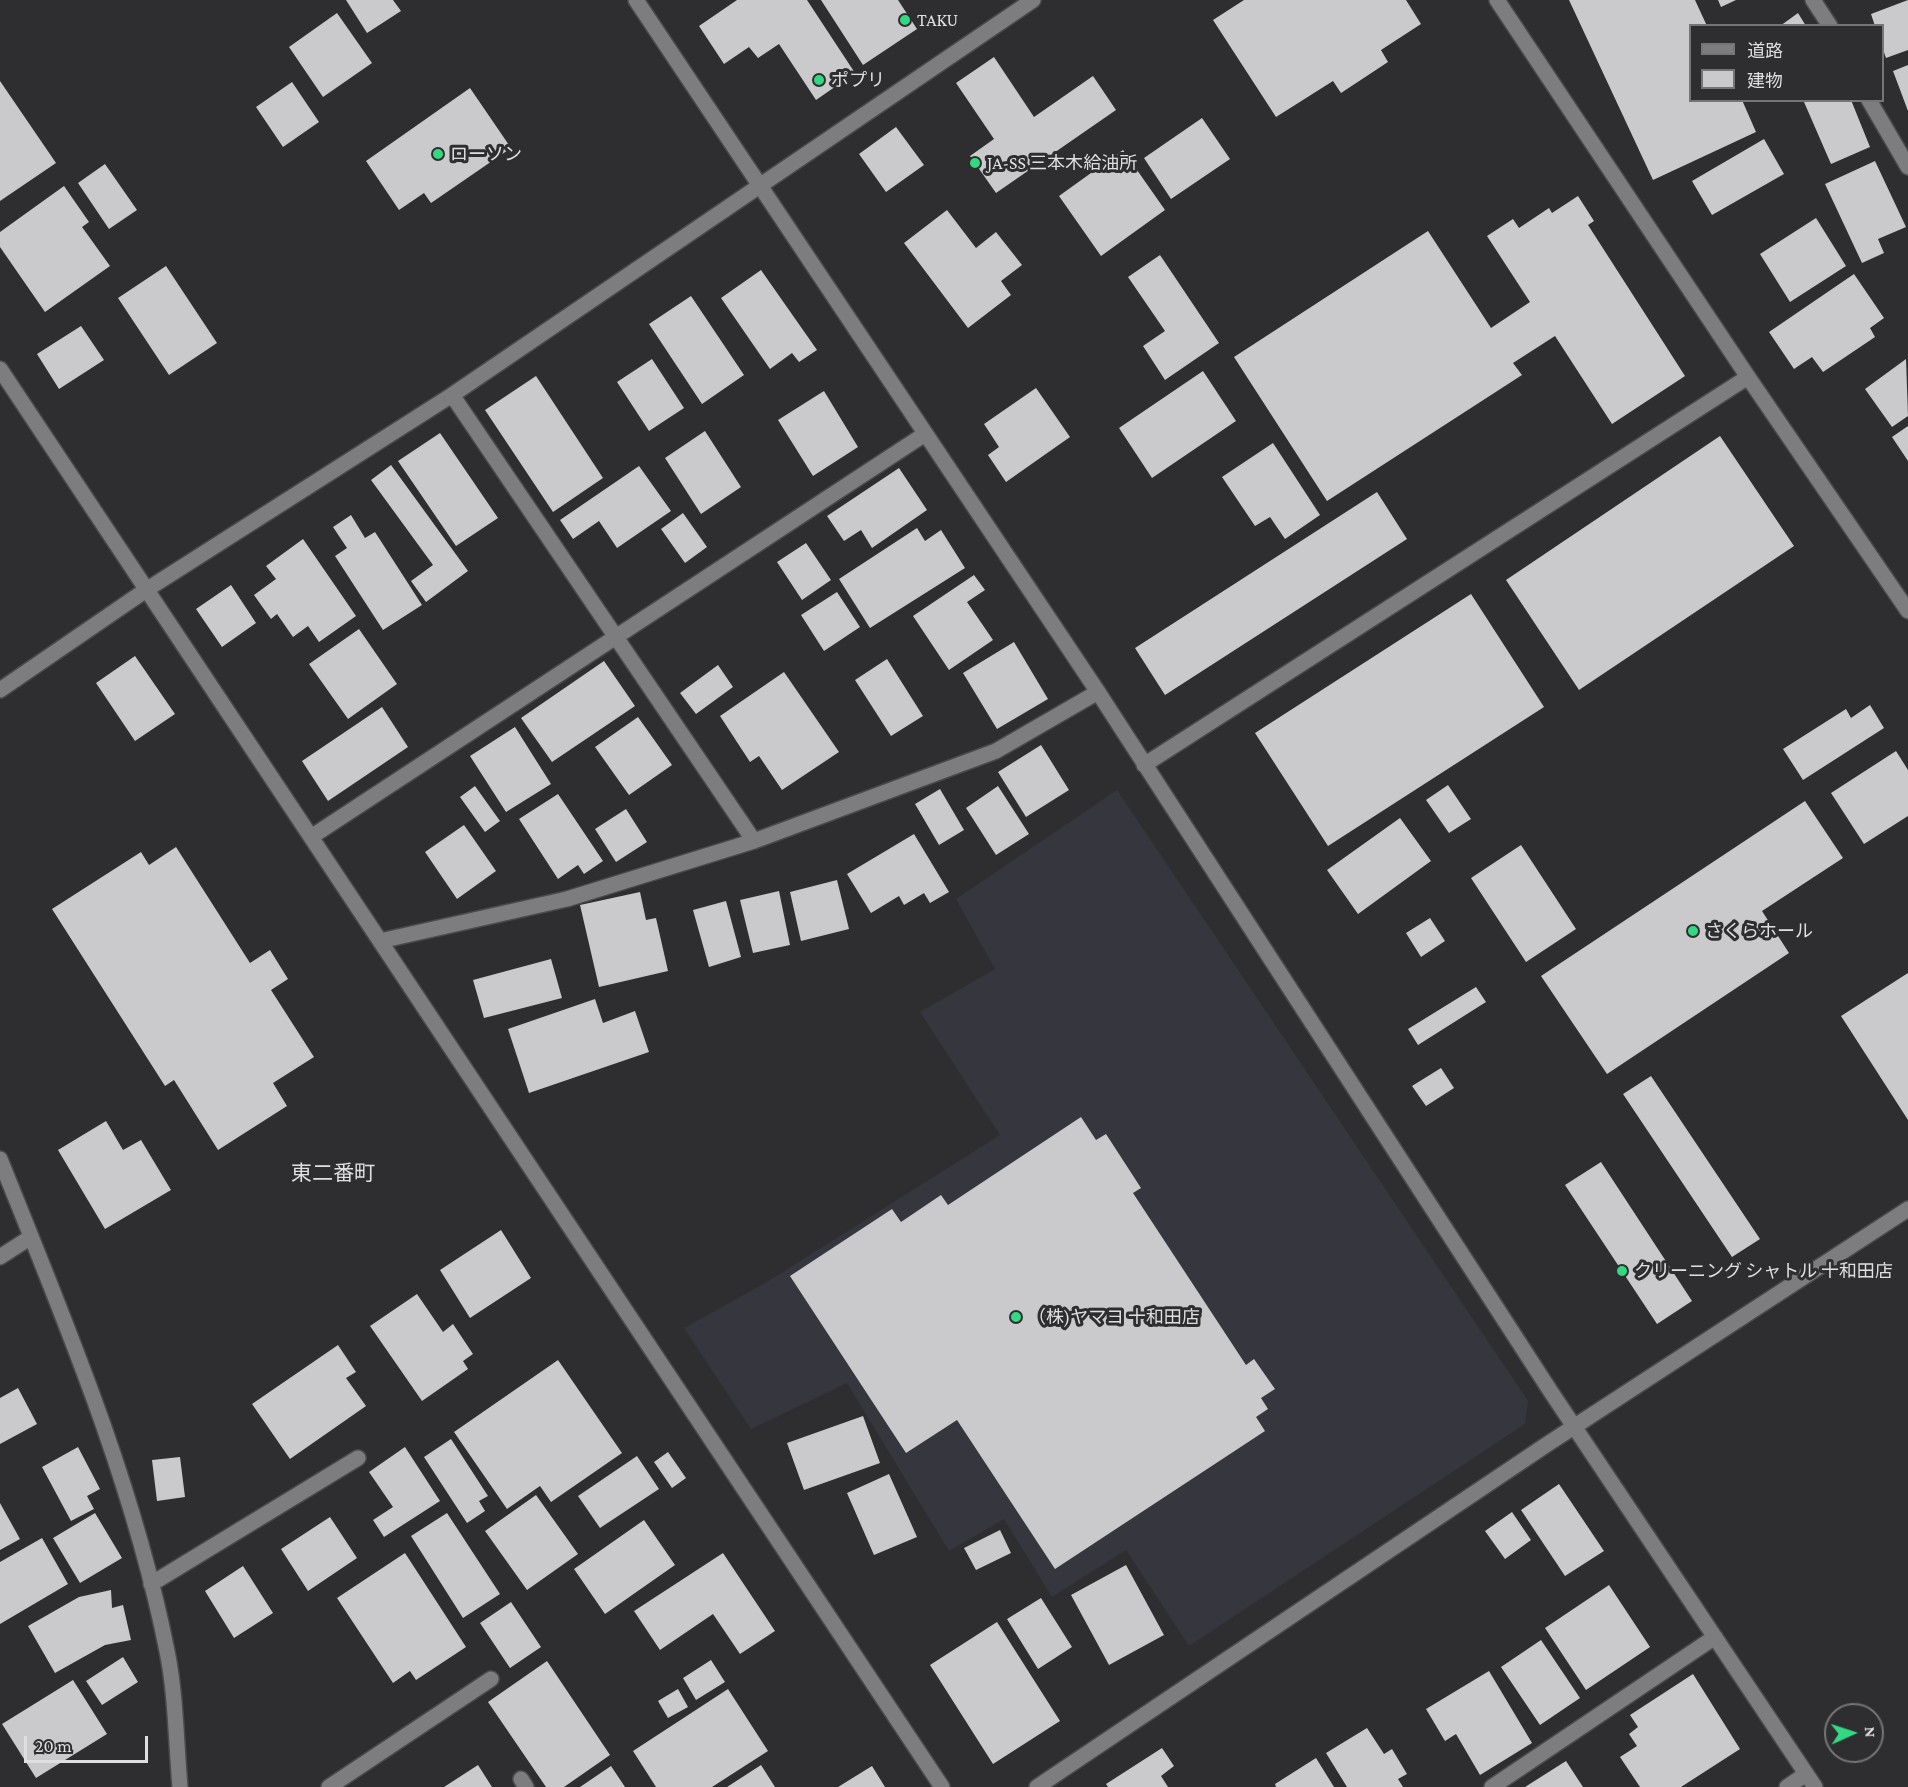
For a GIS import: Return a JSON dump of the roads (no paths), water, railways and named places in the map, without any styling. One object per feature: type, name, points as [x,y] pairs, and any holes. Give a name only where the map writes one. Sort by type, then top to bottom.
[{"type":"street","points":[[636,0],[1098,692],[1574,1427],[1811,1780],[1787,1787]]},
{"type":"street","points":[[0,690],[146,590],[452,395],[1033,0]]},
{"type":"street","points":[[1497,0],[1748,377],[1908,611]]},
{"type":"street","points":[[1814,0],[1829,24]]},
{"type":"street","points":[[1870,102],[1908,167]]},
{"type":"street","points":[[0,369],[942,1787]]},
{"type":"street","points":[[1144,765],[1748,377]]},
{"type":"street","points":[[452,395],[754,841]]},
{"type":"street","points":[[311,837],[925,434]]},
{"type":"street","points":[[380,940],[567,899],[754,841],[996,751],[1098,692]]},
{"type":"street","points":[[0,1159],[97,1410],[137,1530],[167,1653],[180,1787]]},
{"type":"street","points":[[1037,1787],[1574,1427],[1908,1209]]},
{"type":"street","points":[[0,1257],[32,1238]]},
{"type":"street","points":[[150,1584],[358,1458]]},
{"type":"street","points":[[1492,1787],[1715,1638]]},
{"type":"street","points":[[334,1785],[492,1679]]},
{"type":"place","name":"TAKU","points":[[905,20]]},
{"type":"place","name":"ポプリ","points":[[819,80]]},
{"type":"place","name":"ローソン","points":[[438,154]]},
{"type":"place","name":"JA-SS 三本木給油所","points":[[975,163]]},
{"type":"place","name":"さくらホール","points":[[1693,931]]},
{"type":"place","name":"クリーニング シャトル 十和田店","points":[[1622,1271]]},
{"type":"place","name":"（株)ヤマヨ 十和田店","points":[[1016,1317]]},
{"type":"district","name":"東二番町","points":[[333,1174]]}]
